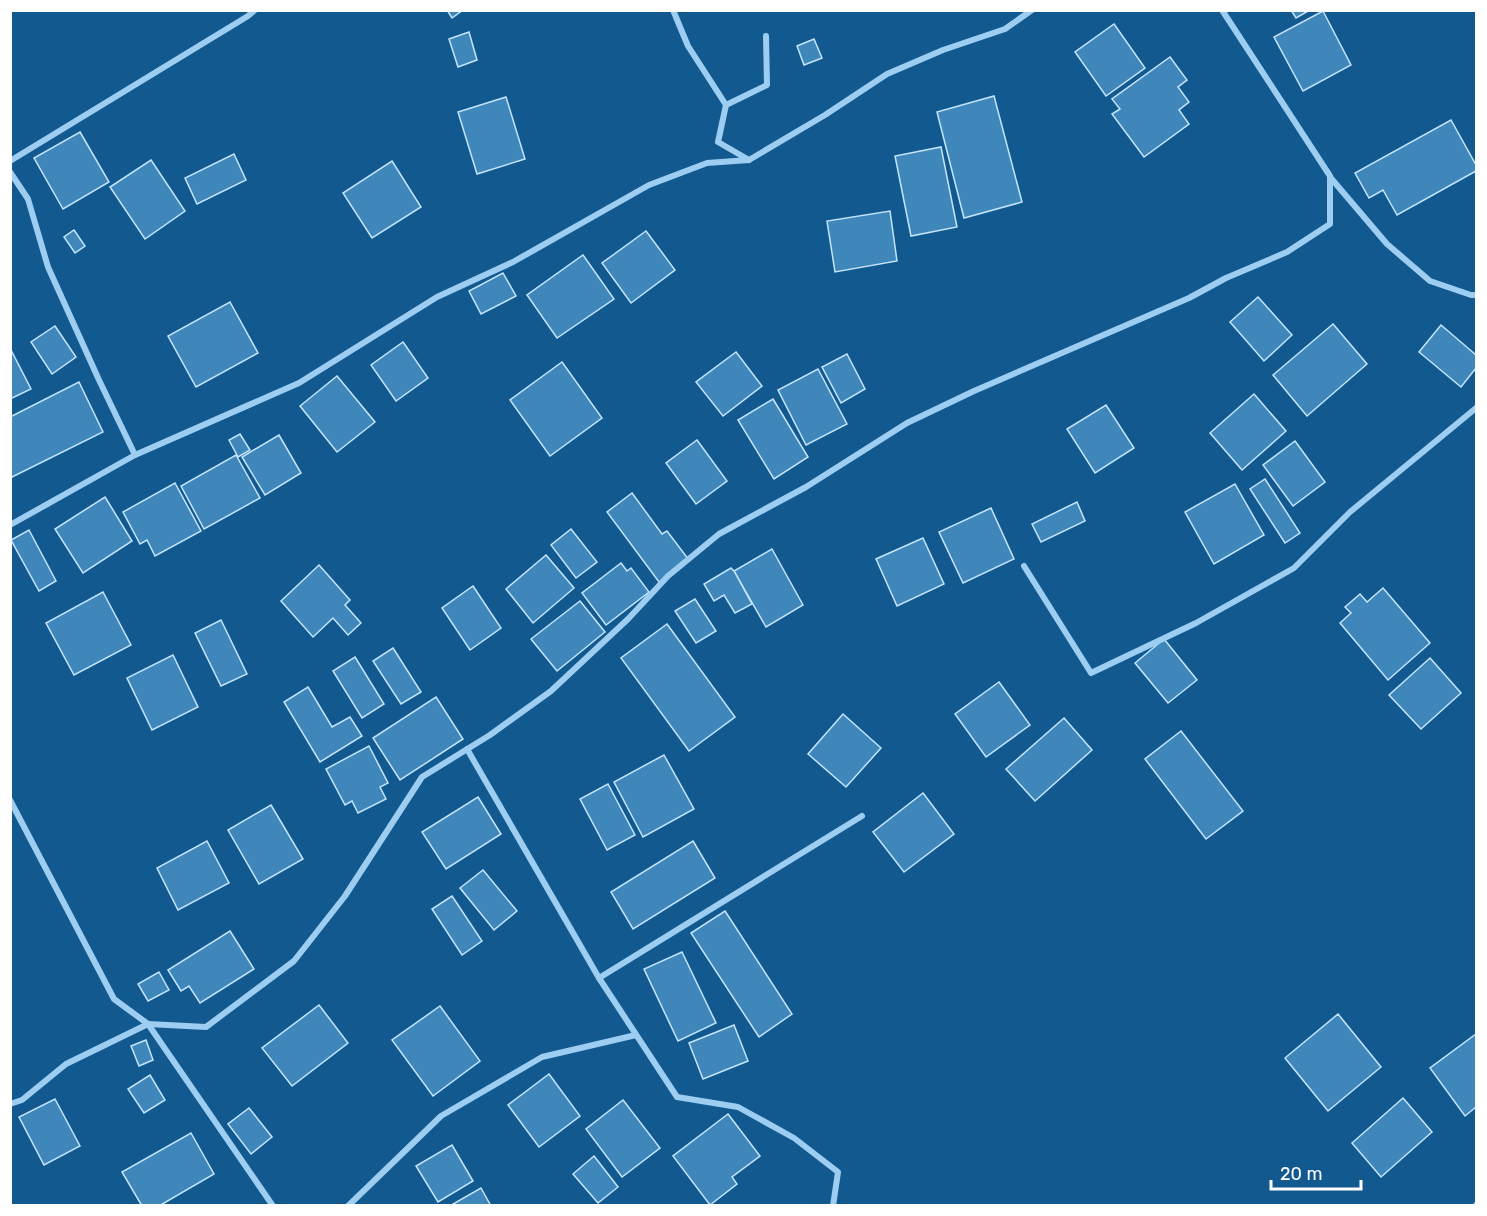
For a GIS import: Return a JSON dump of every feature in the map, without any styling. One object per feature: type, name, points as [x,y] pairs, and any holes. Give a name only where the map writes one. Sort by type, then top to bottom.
[{"type":"street","points":[[10,161],[255,10]]},
{"type":"street","points":[[673,10],[688,46],[726,105],[718,142],[749,160]]},
{"type":"street","points":[[10,525],[135,455],[299,383],[437,297],[513,262],[649,185],[707,163],[749,160],[825,115],[887,74],[943,50],[1005,29],[1032,10]]},
{"type":"street","points":[[1222,10],[1330,176],[1387,244],[1430,281],[1476,295]]},
{"type":"street","points":[[726,105],[767,85],[766,36]]},
{"type":"street","points":[[10,172],[28,200],[48,267],[135,455]]},
{"type":"street","points":[[10,1104],[22,1100],[66,1065],[148,1024],[206,1027],[294,961],[345,896],[422,777],[490,735],[551,691],[628,619],[668,576],[719,534],[806,487],[907,423],[1287,252],[1330,224],[1330,176]]},
{"type":"street","points":[[1024,566],[1090,674],[1196,623],[1294,568],[1350,512],[1476,408]]},
{"type":"street","points":[[467,749],[599,978],[677,1097],[738,1107],[794,1138],[838,1172],[833,1206]]},
{"type":"street","points":[[10,800],[114,999],[148,1024],[273,1206]]},
{"type":"street","points":[[599,978],[862,816]]},
{"type":"street","points":[[348,1206],[441,1116],[542,1057],[636,1035]]},
{"type":"building","points":[[447,10],[463,10],[452,18]]},
{"type":"building","points":[[1291,10],[1310,10],[1296,18]]},
{"type":"building","points":[[1323,11],[1351,65],[1303,91],[1274,37]]},
{"type":"building","points":[[1114,24],[1145,68],[1106,96],[1075,52]]},
{"type":"building","points":[[469,32],[477,60],[458,67],[449,39]]},
{"type":"building","points":[[814,39],[822,58],[804,65],[797,46]]},
{"type":"building","points":[[1170,57],[1187,80],[1178,87],[1189,102],[1179,110],[1189,124],[1144,157],[1112,114],[1120,109],[1112,99]]},
{"type":"building","points":[[994,96],[1022,202],[964,218],[937,112]]},
{"type":"building","points":[[506,97],[525,159],[477,174],[458,112]]},
{"type":"building","points":[[1451,120],[1476,165],[1476,171],[1397,215],[1383,190],[1369,198],[1355,173]]},
{"type":"building","points":[[80,132],[109,182],[63,209],[34,158]]},
{"type":"building","points":[[941,147],[957,227],[911,236],[895,156]]},
{"type":"building","points":[[234,154],[246,180],[197,204],[185,178]]},
{"type":"building","points":[[151,160],[185,211],[145,239],[110,187]]},
{"type":"building","points":[[392,161],[421,207],[372,238],[343,193]]},
{"type":"building","points":[[890,211],[897,261],[835,272],[827,221]]},
{"type":"building","points":[[74,230],[85,246],[75,253],[64,237]]},
{"type":"building","points":[[646,231],[675,270],[631,303],[602,263]]},
{"type":"building","points":[[583,255],[614,299],[557,338],[527,295]]},
{"type":"building","points":[[503,273],[516,296],[481,314],[469,291]]},
{"type":"building","points":[[1258,297],[1292,335],[1264,361],[1230,322]]},
{"type":"building","points":[[230,302],[258,353],[196,387],[168,336]]},
{"type":"building","points":[[1333,324],[1367,364],[1307,416],[1273,375]]},
{"type":"building","points":[[1441,325],[1476,355],[1476,368],[1461,387],[1419,352]]},
{"type":"building","points":[[55,326],[76,357],[52,374],[31,342]]},
{"type":"building","points":[[403,342],[428,378],[396,401],[371,365]]},
{"type":"building","points":[[10,348],[31,389],[10,399]]},
{"type":"building","points":[[736,352],[762,386],[723,416],[696,382]]},
{"type":"building","points":[[847,354],[865,389],[841,403],[822,367]]},
{"type":"building","points":[[562,362],[602,418],[550,456],[510,400]]},
{"type":"building","points":[[818,369],[847,424],[806,445],[778,390]]},
{"type":"building","points":[[337,376],[375,422],[337,452],[300,406]]},
{"type":"building","points":[[79,382],[103,432],[10,478],[10,417]]},
{"type":"building","points":[[1254,394],[1286,431],[1242,470],[1210,433]]},
{"type":"building","points":[[773,399],[808,457],[774,479],[738,420]]},
{"type":"building","points":[[1106,405],[1134,448],[1095,473],[1067,429]]},
{"type":"building","points":[[240,434],[250,450],[238,457],[229,440]]},
{"type":"building","points":[[279,435],[301,473],[265,495],[242,457]]},
{"type":"building","points":[[697,440],[727,481],[696,504],[666,463]]},
{"type":"building","points":[[1295,441],[1325,482],[1293,506],[1263,465]]},
{"type":"building","points":[[236,455],[260,498],[204,529],[181,486]]},
{"type":"building","points":[[1265,479],[1300,533],[1285,543],[1250,489]]},
{"type":"building","points":[[175,483],[201,531],[155,556],[147,540],[140,544],[123,512]]},
{"type":"building","points":[[1235,484],[1264,535],[1214,564],[1185,512]]},
{"type":"building","points":[[632,493],[662,534],[667,531],[689,560],[659,582],[607,512]]},
{"type":"building","points":[[105,497],[132,541],[83,573],[55,529]]},
{"type":"building","points":[[1077,502],[1085,521],[1041,542],[1032,524]]},
{"type":"building","points":[[991,508],[1014,559],[963,583],[939,532]]},
{"type":"building","points":[[571,529],[597,562],[576,578],[551,545]]},
{"type":"building","points":[[29,530],[56,581],[39,591],[11,540]]},
{"type":"building","points":[[923,538],[944,584],[897,606],[876,559]]},
{"type":"building","points":[[772,549],[803,605],[766,627],[734,571]]},
{"type":"building","points":[[546,555],[574,588],[533,623],[506,589]]},
{"type":"building","points":[[621,563],[627,571],[631,568],[649,592],[606,625],[582,593]]},
{"type":"building","points":[[319,565],[350,600],[345,605],[361,623],[348,635],[333,618],[313,637],[281,601]]},
{"type":"building","points":[[731,568],[752,604],[735,613],[724,595],[714,601],[704,584]]},
{"type":"building","points":[[473,586],[501,628],[470,650],[442,608]]},
{"type":"building","points":[[1383,588],[1430,643],[1388,680],[1340,623],[1351,613],[1345,607],[1360,594],[1367,602]]},
{"type":"building","points":[[103,592],[131,645],[74,675],[46,623]]},
{"type":"building","points":[[695,599],[716,631],[696,643],[675,611]]},
{"type":"building","points":[[580,601],[605,632],[557,671],[531,639]]},
{"type":"building","points":[[221,620],[247,674],[221,686],[195,633]]},
{"type":"building","points":[[667,624],[735,717],[689,751],[621,658]]},
{"type":"building","points":[[1164,639],[1197,680],[1168,703],[1135,663]]},
{"type":"building","points":[[393,648],[421,692],[401,704],[373,661]]},
{"type":"building","points":[[173,655],[198,707],[152,730],[127,678]]},
{"type":"building","points":[[355,657],[384,704],[362,718],[333,671]]},
{"type":"building","points":[[1430,658],[1461,693],[1421,729],[1389,695]]},
{"type":"building","points":[[999,682],[1030,725],[986,757],[955,714]]},
{"type":"building","points":[[308,687],[332,727],[350,717],[362,736],[320,762],[284,702]]},
{"type":"building","points":[[436,697],[463,739],[400,780],[373,738]]},
{"type":"building","points":[[843,714],[881,748],[846,787],[808,754]]},
{"type":"building","points":[[1064,718],[1092,750],[1035,801],[1006,769]]},
{"type":"building","points":[[1181,731],[1243,811],[1206,839],[1145,759]]},
{"type":"building","points":[[369,746],[388,783],[380,787],[386,799],[358,813],[352,801],[345,805],[326,769]]},
{"type":"building","points":[[664,755],[694,809],[643,837],[614,782]]},
{"type":"building","points":[[608,784],[635,835],[607,850],[580,799]]},
{"type":"building","points":[[923,793],[954,834],[904,872],[873,832]]},
{"type":"building","points":[[478,797],[501,834],[446,869],[422,832]]},
{"type":"building","points":[[271,805],[303,859],[259,884],[228,830]]},
{"type":"building","points":[[207,841],[229,883],[178,910],[157,868]]},
{"type":"building","points":[[693,841],[715,878],[633,929],[611,892]]},
{"type":"building","points":[[483,870],[517,911],[494,930],[460,888]]},
{"type":"building","points":[[452,896],[482,941],[462,955],[432,909]]},
{"type":"building","points":[[725,911],[792,1014],[759,1037],[691,933]]},
{"type":"building","points":[[230,931],[254,969],[200,1003],[189,986],[181,991],[168,970]]},
{"type":"building","points":[[682,952],[716,1023],[678,1041],[644,969]]},
{"type":"building","points":[[159,972],[169,990],[148,1001],[138,984]]},
{"type":"building","points":[[319,1005],[348,1043],[292,1086],[262,1048]]},
{"type":"building","points":[[440,1006],[480,1061],[433,1096],[392,1040]]},
{"type":"building","points":[[1338,1014],[1381,1067],[1328,1111],[1285,1058]]},
{"type":"building","points":[[734,1025],[748,1061],[703,1079],[689,1043]]},
{"type":"building","points":[[1476,1034],[1476,1107],[1465,1116],[1430,1068]]},
{"type":"building","points":[[146,1040],[153,1060],[139,1066],[131,1046]]},
{"type":"building","points":[[549,1074],[580,1116],[539,1147],[508,1105]]},
{"type":"building","points":[[150,1075],[165,1100],[144,1113],[128,1089]]},
{"type":"building","points":[[1403,1098],[1432,1132],[1381,1177],[1352,1143]]},
{"type":"building","points":[[55,1099],[80,1146],[44,1165],[19,1117]]},
{"type":"building","points":[[623,1100],[660,1148],[622,1177],[586,1129]]},
{"type":"building","points":[[249,1108],[272,1137],[251,1154],[228,1124]]},
{"type":"building","points":[[728,1114],[760,1156],[732,1177],[737,1184],[710,1205],[673,1156]]},
{"type":"building","points":[[191,1133],[214,1174],[159,1206],[142,1206],[122,1172]]},
{"type":"building","points":[[452,1145],[473,1181],[438,1202],[416,1166]]},
{"type":"building","points":[[594,1156],[618,1187],[598,1203],[573,1174]]},
{"type":"building","points":[[481,1188],[491,1206],[454,1206],[453,1204]]}]
